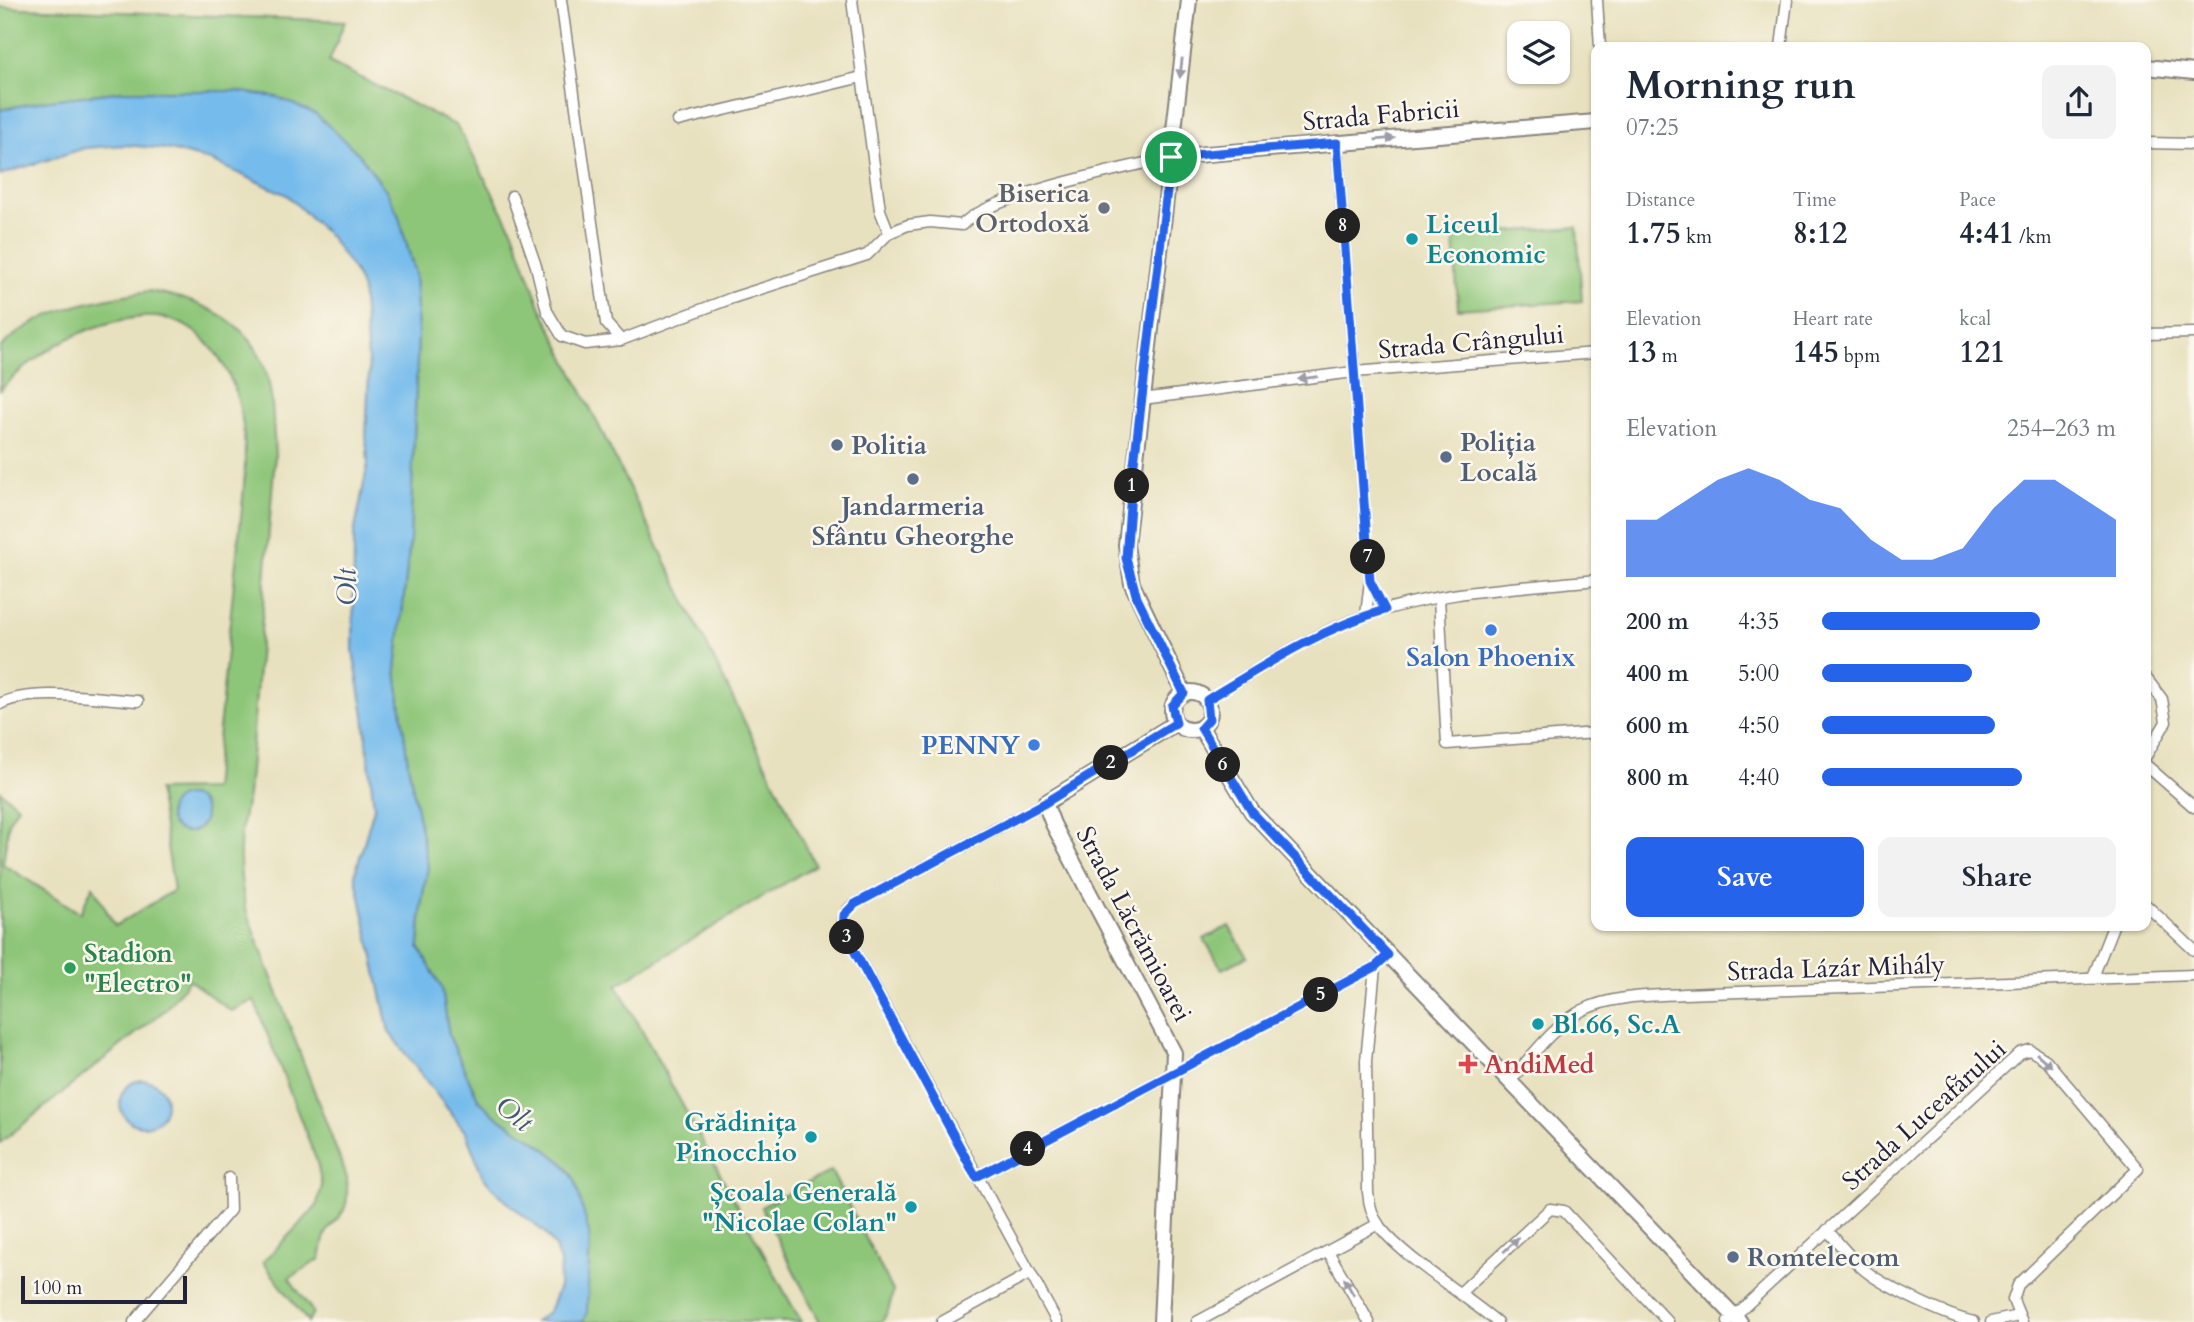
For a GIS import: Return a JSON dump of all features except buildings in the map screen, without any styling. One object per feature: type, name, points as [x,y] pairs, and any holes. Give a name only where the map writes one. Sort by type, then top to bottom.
[{"type":"main road","points":[[1184,693],[1137,598],[1126,558],[1189,0]]},
{"type":"main road","points":[[2151,68],[2194,72]]},
{"type":"main road","name":"Strada Fabricii","points":[[1171,157],[1591,122]]},
{"type":"main road","points":[[1184,693],[1197,693],[1207,700],[1209,719],[1201,728],[1190,730],[1176,723],[1172,706],[1184,693]]},
{"type":"main road","points":[[1045,803],[1176,723]]},
{"type":"main road","points":[[1201,728],[1252,812],[1734,1320]]},
{"type":"main road","name":"Strada Lăcrămioarei","points":[[1045,803],[1053,824],[1174,1052],[1161,1322]]},
{"type":"street","points":[[561,0],[606,323],[621,340]]},
{"type":"street","points":[[852,0],[880,210],[889,233]]},
{"type":"street","points":[[1597,0],[1600,42]]},
{"type":"street","points":[[1782,42],[1787,0]]},
{"type":"street","points":[[678,121],[862,77]]},
{"type":"street","points":[[1337,143],[1370,581],[1366,615]]},
{"type":"street","points":[[2151,143],[2194,144]]},
{"type":"street","points":[[512,195],[536,266],[547,311],[562,336],[585,344],[621,340],[732,298],[867,255],[889,233],[908,225],[930,222],[962,225],[971,215],[986,208],[1057,185],[1171,157]]},
{"type":"street","points":[[2151,334],[2194,333]]},
{"type":"street","name":"Strada Crângului","points":[[1142,399],[1354,372],[1591,353]]},
{"type":"street","points":[[1370,581],[1385,610]]},
{"type":"street","points":[[1207,700],[1296,649],[1366,615],[1439,598],[1591,581]]},
{"type":"street","points":[[1439,598],[1447,744],[1591,733]]},
{"type":"street","points":[[2151,685],[2162,699],[2166,722],[2151,748]]},
{"type":"street","points":[[0,704],[10,698],[57,697],[138,701]]},
{"type":"street","points":[[2151,769],[2194,807]]},
{"type":"street","points":[[1045,803],[855,904],[844,915],[843,930],[1029,1274],[1058,1322]]},
{"type":"street","points":[[2151,910],[2194,950]]},
{"type":"street","points":[[2093,977],[2111,931]]},
{"type":"street","points":[[976,1177],[1375,967],[1388,955]]},
{"type":"street","points":[[1375,967],[1366,1061],[1368,1202],[1378,1224],[1401,1248],[1497,1322]]},
{"type":"street","name":"Strada Lázár Mihály","points":[[1510,1081],[1538,1049],[1572,1018],[1600,1004],[1616,1001],[1684,994],[2194,975]]},
{"type":"street","name":"Strada Luceafărului","points":[[1734,1320],[1827,1230],[2020,1053],[2030,1050],[2038,1053],[2068,1086],[2137,1172],[2018,1285],[2012,1300],[2020,1319],[1991,1322]]},
{"type":"street","points":[[134,1322],[230,1210],[229,1178]]},
{"type":"street","points":[[1461,1292],[1550,1209],[1564,1211],[1668,1322]]},
{"type":"street","points":[[1197,1322],[1329,1253],[1378,1224]]},
{"type":"street","points":[[1827,1230],[1862,1269],[1966,1321]]},
{"type":"street","points":[[1329,1253],[1369,1322]]},
{"type":"street","points":[[942,1322],[1029,1274]]},
{"type":"green space","points":[[0,7],[345,21],[329,62],[457,126],[513,231],[540,306],[815,865],[617,985],[801,1322],[583,1322],[589,1276],[575,1180],[563,1163],[493,1114],[478,1099],[449,1036],[442,989],[419,947],[422,899],[428,867],[408,764],[396,670],[410,540],[418,335],[415,274],[398,214],[124,91],[42,101],[0,110]]},
{"type":"green space","points":[[1577,227],[1582,301],[1458,309],[1454,235]]},
{"type":"green space","points":[[149,291],[183,299],[216,312],[244,333],[263,363],[271,397],[275,455],[248,796],[240,839],[240,867],[246,910],[347,1178],[345,1207],[326,1233],[320,1259],[289,1278],[313,1312],[308,1322],[263,1262],[316,1207],[322,1186],[317,1162],[254,1000],[231,1011],[189,980],[165,1010],[0,1143],[0,791],[18,806],[9,821],[3,864],[80,913],[93,886],[115,926],[174,890],[158,790],[213,789],[245,466],[240,409],[228,374],[208,344],[195,332],[162,318],[142,317],[101,325],[64,341],[31,363],[0,390],[0,348],[15,335],[50,315],[69,308]]},
{"type":"green space","points":[[1229,926],[1247,957],[1222,969],[1204,939]]},
{"type":"green space","points":[[831,1171],[893,1291],[889,1309],[882,1322],[820,1322],[761,1207]]},
{"type":"water","points":[[124,91],[235,91],[277,97],[316,114],[358,153],[386,190],[398,214],[415,274],[418,335],[410,540],[396,670],[408,764],[428,867],[422,899],[419,947],[442,989],[449,1036],[478,1099],[493,1114],[563,1163],[575,1180],[590,1237],[587,1312],[583,1322],[535,1322],[549,1311],[559,1287],[560,1263],[555,1247],[544,1232],[506,1201],[483,1177],[466,1133],[389,1032],[355,874],[374,808],[364,715],[353,651],[354,534],[368,463],[366,437],[369,371],[362,289],[354,271],[330,237],[287,195],[209,160],[166,149],[125,145],[85,148],[0,175],[0,110],[42,101]]},
{"type":"water","points":[[187,796],[200,801],[205,814],[200,827],[187,832],[174,827],[169,814],[174,801]]},
{"type":"water","points":[[143,1080],[160,1086],[166,1103],[160,1120],[143,1126],[126,1120],[120,1103],[126,1086]]},
{"type":"place","name":"Biserica Ortodoxă","points":[[1104,208]]},
{"type":"place","name":"Liceul Economic","points":[[1412,239]]},
{"type":"place","name":"Politia","points":[[837,445]]},
{"type":"place","name":"Poliția Locală","points":[[1446,457]]},
{"type":"place","name":"Jandarmeria Sfântu Gheorghe","points":[[913,479]]},
{"type":"place","name":"Salon Phoenix","points":[[1491,630]]},
{"type":"place","name":"PENNY","points":[[1034,745]]},
{"type":"place","name":"Stadion \"Electro\"","points":[[70,968]]},
{"type":"place","name":"Bl.66, Sc.A","points":[[1538,1024]]},
{"type":"place","name":"AndiMed","points":[[1468,1064]]},
{"type":"place","name":"Grădinița Pinocchio","points":[[811,1137]]},
{"type":"place","name":"Școala Generală \"Nicolae Colan\"","points":[[911,1207]]},
{"type":"place","name":"Romtelecom","points":[[1733,1257]]},
{"type":"route","points":[[1337,143],[1370,581],[1385,610],[1366,615],[1296,649],[1207,700],[1210,706],[1209,719],[1201,728],[1252,812],[1388,955],[1375,967],[976,1177],[843,930],[842,921],[847,909],[855,904],[1045,803],[1176,723],[1172,706],[1184,693],[1137,598],[1126,558],[1132,480],[1171,157],[1337,143]]},
{"type":"water label","name":"Olt","points":[[347,587]]},
{"type":"water label","name":"Olt","points":[[514,1114]]}]
